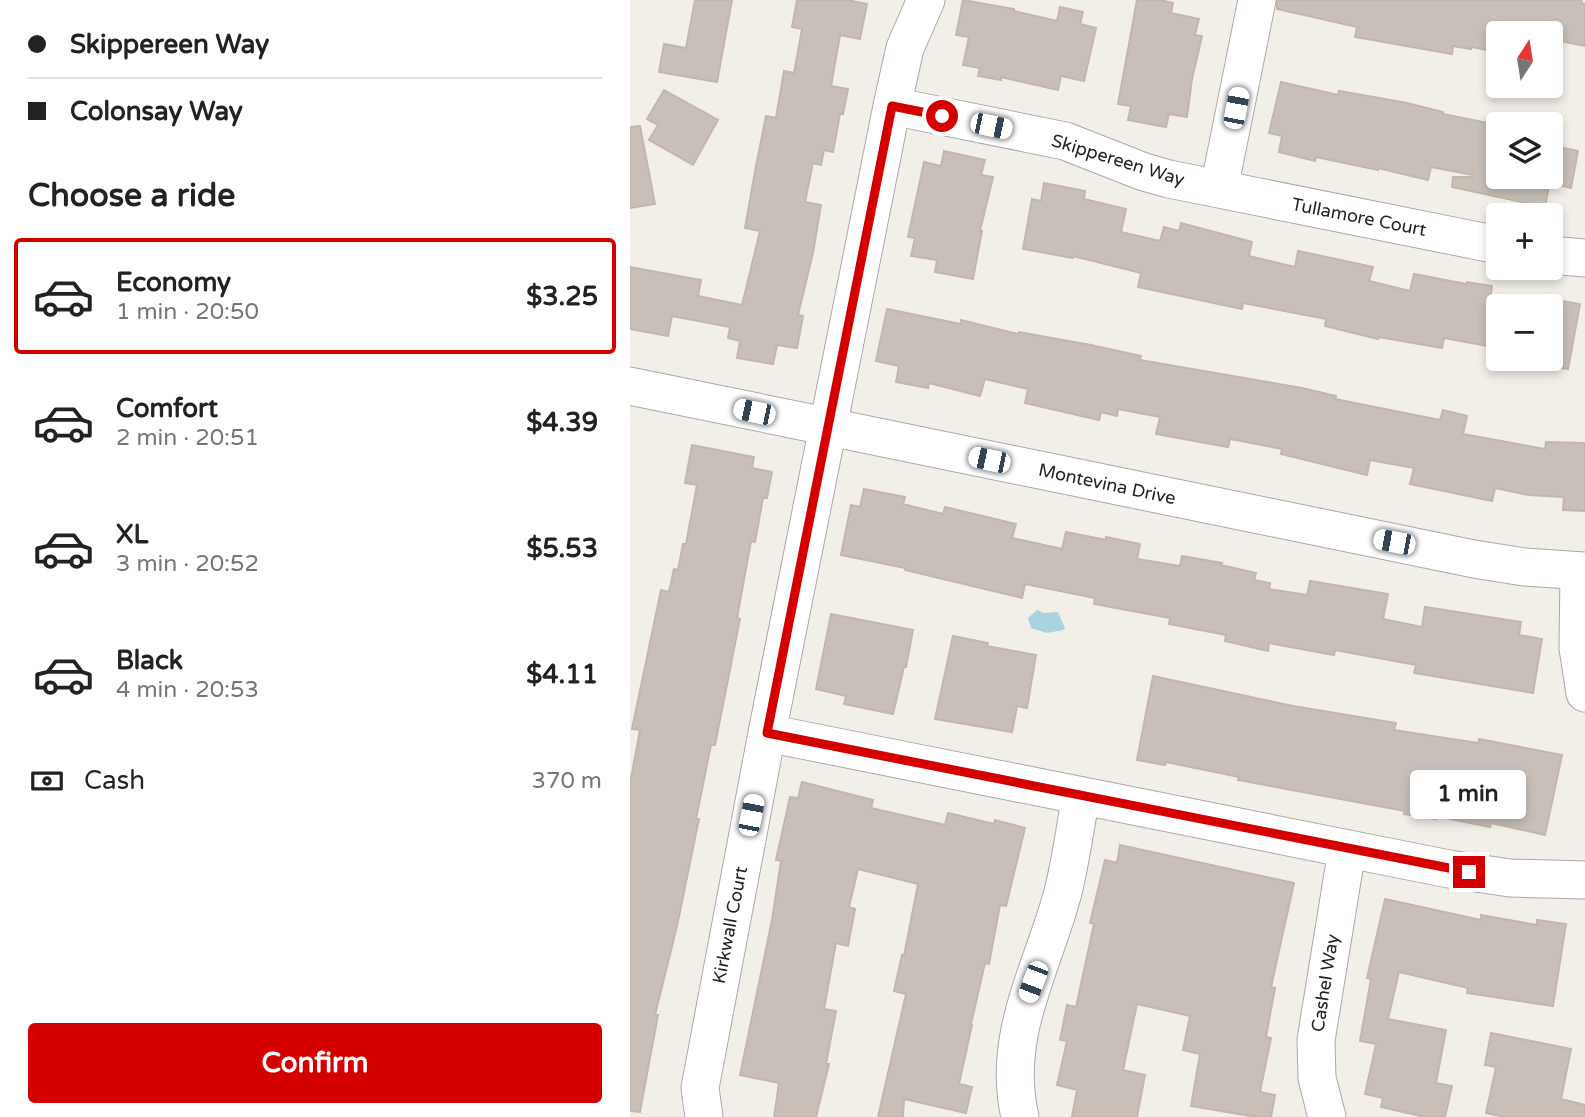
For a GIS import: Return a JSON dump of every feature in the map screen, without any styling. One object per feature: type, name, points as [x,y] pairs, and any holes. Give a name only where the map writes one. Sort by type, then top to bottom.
[{"type":"street","name":"Kirkwall Court","points":[[704,1117],[699,1088],[767,733],[892,106],[905,48],[926,0]]},
{"type":"street","points":[[1220,189],[1257,0]]},
{"type":"street","name":"Skippereen Way","points":[[892,106],[1065,141],[1144,172],[1220,189]]},
{"type":"street","name":"Tullamore Court","points":[[1220,189],[1486,243]]},
{"type":"street","points":[[1563,257],[1585,258]]},
{"type":"street","name":"Montevina Drive","points":[[630,387],[1474,559],[1524,567],[1582,571]]},
{"type":"street","points":[[1582,571],[1578,648],[1585,693]]},
{"type":"street","points":[[767,733],[1449,869],[1510,878],[1585,880]]},
{"type":"street","points":[[1020,1117],[1015,1067],[1017,1034],[1063,890],[1081,796]]},
{"type":"street","name":"Cashel Way","points":[[1327,1117],[1317,1077],[1316,1040],[1348,849]]},
{"type":"water","points":[[1037,610],[1044,613],[1058,612],[1065,628],[1047,633],[1031,628],[1028,618]]},
{"type":"building","points":[[695,0],[732,0],[717,82],[659,72],[664,44],[686,48]]},
{"type":"building","points":[[797,0],[847,0],[867,4],[860,39],[840,35],[831,86],[848,89],[843,114],[840,114],[833,152],[824,150],[821,165],[813,163],[805,202],[821,205],[798,315],[803,316],[797,348],[777,345],[773,364],[737,358],[740,341],[728,338],[730,327],[672,316],[668,336],[630,329],[630,267],[701,280],[698,296],[742,305],[760,231],[745,228],[756,166],[766,116],[776,118],[784,71],[794,73],[802,29],[792,27]]},
{"type":"building","points":[[963,0],[1014,9],[1057,21],[1060,7],[1083,12],[1080,24],[1096,28],[1084,81],[1061,76],[1058,90],[1001,77],[1001,80],[978,76],[980,68],[963,65],[969,37],[956,35]]},
{"type":"building","points":[[1137,0],[1173,3],[1171,13],[1199,19],[1195,35],[1202,36],[1187,117],[1169,114],[1166,127],[1128,120],[1131,106],[1118,104]]},
{"type":"building","points":[[1277,0],[1582,0],[1581,3],[1585,4],[1585,46],[1563,42],[1563,21],[1486,21],[1486,50],[1453,46],[1452,54],[1355,37],[1357,27],[1277,9]]},
{"type":"building","points":[[1281,82],[1338,95],[1339,91],[1407,103],[1486,123],[1486,189],[1548,189],[1546,203],[1526,203],[1452,187],[1453,177],[1473,175],[1431,167],[1428,180],[1378,168],[1316,157],[1315,161],[1279,152],[1282,136],[1269,133]]},
{"type":"building","points":[[664,90],[718,120],[693,165],[649,140],[658,125],[647,119]]},
{"type":"building","points":[[640,126],[655,204],[630,208],[630,127]]},
{"type":"building","points":[[1563,148],[1578,151],[1571,188],[1563,186]]},
{"type":"building","points":[[944,151],[985,160],[981,175],[993,177],[980,231],[973,279],[935,272],[937,260],[911,256],[915,238],[908,237],[924,162],[941,166]]},
{"type":"building","points":[[1044,183],[1085,191],[1084,199],[1126,209],[1121,232],[1160,241],[1164,227],[1179,231],[1181,223],[1252,242],[1249,256],[1295,267],[1298,251],[1373,267],[1369,281],[1410,291],[1414,274],[1492,286],[1491,294],[1486,294],[1486,346],[1444,338],[1442,348],[1379,337],[1378,339],[1325,326],[1326,319],[1243,303],[1242,309],[1138,287],[1141,273],[1073,256],[1023,249],[1032,199],[1041,201]]},
{"type":"building","points":[[1563,301],[1580,304],[1568,369],[1563,368]]},
{"type":"building","points":[[887,309],[1091,345],[1141,356],[1140,360],[1302,388],[1336,396],[1335,399],[1440,420],[1443,410],[1467,416],[1463,434],[1545,449],[1546,442],[1585,443],[1585,511],[1563,510],[1564,497],[1529,495],[1495,488],[1492,501],[1410,484],[1414,468],[1370,460],[1367,475],[1281,454],[1282,449],[1230,439],[1228,447],[1156,434],[1160,417],[1118,409],[1117,416],[1101,412],[1099,420],[1025,403],[1028,389],[985,379],[980,396],[929,383],[928,388],[896,382],[899,366],[876,361]]},
{"type":"building","points":[[692,445],[754,457],[752,468],[772,472],[767,498],[763,498],[755,542],[751,541],[737,618],[740,619],[715,745],[711,745],[677,926],[655,1015],[658,1015],[640,1112],[630,1111],[630,784],[640,730],[632,729],[661,590],[669,592],[674,569],[678,570],[683,544],[686,544],[697,485],[685,483]]},
{"type":"building","points":[[864,489],[905,497],[903,504],[943,514],[945,507],[1016,524],[1012,538],[1062,549],[1066,532],[1106,540],[1106,537],[1140,544],[1137,559],[1180,566],[1182,556],[1222,563],[1221,565],[1256,573],[1254,580],[1270,583],[1269,589],[1307,595],[1310,581],[1388,594],[1383,619],[1422,627],[1425,607],[1521,622],[1519,635],[1542,639],[1533,693],[1414,673],[1416,665],[1335,650],[1334,655],[1269,643],[1268,651],[1225,641],[1226,635],[1169,624],[1170,618],[1094,604],[1095,598],[1025,584],[1022,598],[905,568],[841,555],[851,505],[860,507]]},
{"type":"building","points":[[831,614],[913,630],[893,714],[844,704],[846,696],[816,689]]},
{"type":"building","points":[[953,636],[988,643],[987,646],[1036,655],[1027,708],[1017,706],[1012,732],[935,719]]},
{"type":"building","points":[[1153,676],[1293,706],[1396,723],[1394,730],[1478,743],[1479,739],[1562,755],[1545,835],[1491,823],[1490,827],[1436,816],[1436,819],[1404,814],[1405,811],[1238,780],[1239,777],[1166,762],[1165,765],[1137,760]]},
{"type":"building","points":[[802,782],[873,800],[871,808],[945,825],[948,813],[994,824],[995,820],[1025,828],[1006,906],[1000,905],[989,964],[985,963],[971,1024],[959,1084],[972,1087],[966,1113],[904,1099],[903,1117],[878,1117],[906,994],[894,991],[918,884],[858,869],[849,907],[855,909],[848,946],[836,943],[824,1009],[836,1011],[826,1064],[829,1064],[816,1117],[774,1117],[779,1083],[740,1075],[772,920],[781,861],[776,860],[790,797],[798,798]]},
{"type":"building","points":[[1120,845],[1294,883],[1271,987],[1275,988],[1266,1037],[1271,1038],[1260,1092],[1275,1095],[1271,1117],[1191,1106],[1200,1054],[1183,1050],[1190,1016],[1137,1004],[1123,1070],[1145,1075],[1137,1117],[1072,1117],[1077,1090],[1057,1085],[1067,1041],[1060,1040],[1067,1005],[1076,1007],[1094,924],[1090,923],[1105,860],[1117,863]]},
{"type":"building","points":[[1385,899],[1481,920],[1481,915],[1537,925],[1537,920],[1566,924],[1553,1006],[1467,993],[1468,988],[1399,972],[1388,1019],[1446,1030],[1436,1083],[1452,1086],[1445,1117],[1425,1117],[1381,1107],[1383,1098],[1365,1094],[1376,1044],[1360,1041],[1371,979],[1367,978]]},
{"type":"building","points":[[1491,1033],[1571,1049],[1561,1099],[1585,1105],[1585,1117],[1505,1117],[1486,1113],[1496,1067],[1485,1065]]},
{"type":"route","points":[[942,116],[892,106],[767,733],[1469,872]]}]
